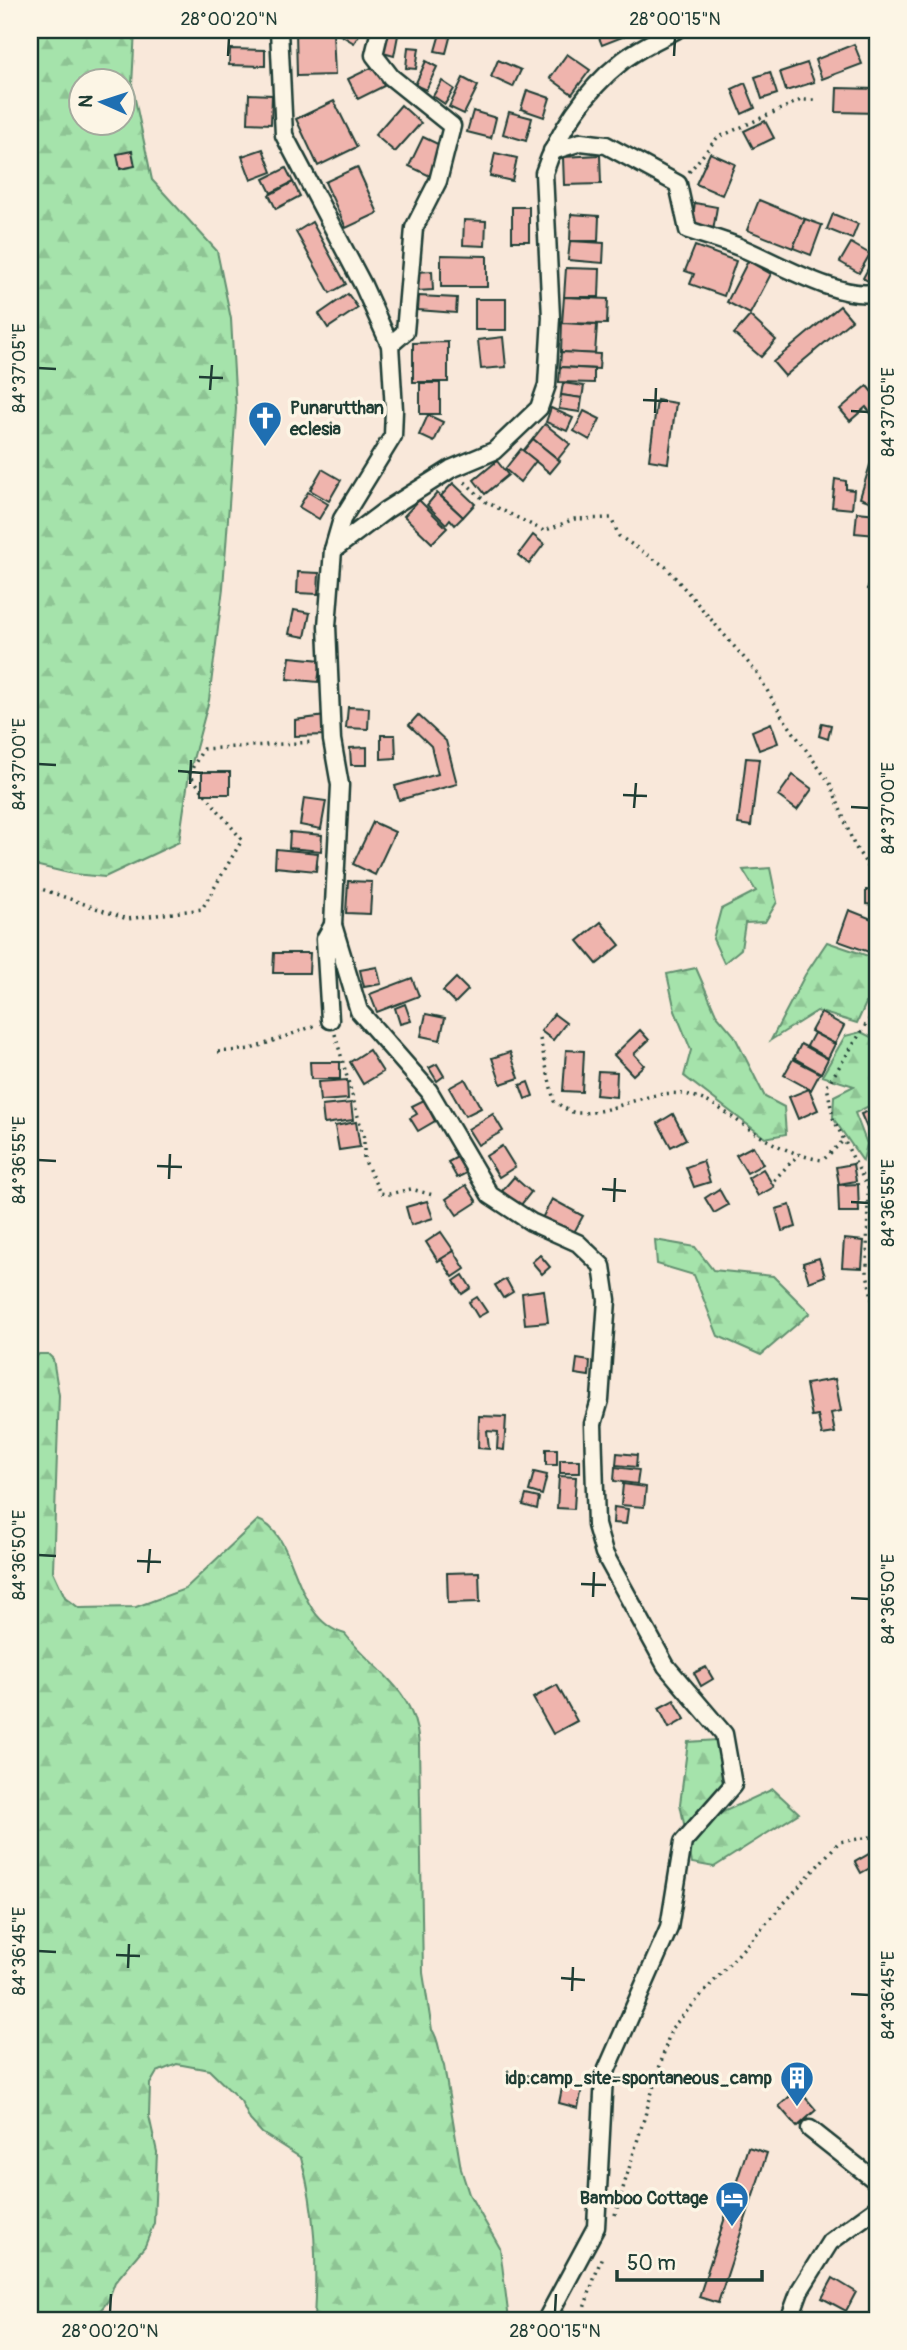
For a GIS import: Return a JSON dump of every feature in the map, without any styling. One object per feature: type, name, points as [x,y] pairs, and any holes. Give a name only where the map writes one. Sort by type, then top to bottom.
[{"type":"street","points":[[279,30],[284,135],[363,285],[390,345],[393,436],[342,519],[333,550],[327,626],[332,740],[340,785],[333,925],[359,1011],[429,1091],[490,1195],[531,1223],[578,1243],[602,1266],[607,1300],[600,1400],[593,1424],[596,1525],[604,1553],[667,1666],[724,1734],[733,1785],[683,1842],[668,1928],[604,2076],[596,2227],[547,2320]]},
{"type":"street","points":[[380,30],[374,55],[391,77],[452,126],[438,181],[414,228],[405,332],[390,345]]},
{"type":"street","points":[[333,550],[386,510],[451,469],[494,451],[538,408],[547,385],[551,317],[544,173],[552,151],[594,88],[621,61],[676,30]]},
{"type":"street","points":[[552,151],[581,142],[606,145],[678,184],[688,230],[743,249],[797,275],[854,291],[877,292]]},
{"type":"street","points":[[330,1020],[325,939],[333,925]]},
{"type":"street","points":[[810,2129],[877,2182]]},
{"type":"street","points":[[789,2320],[800,2290],[830,2242],[877,2208]]},
{"type":"path","points":[[678,184],[717,138],[801,100],[817,100]]},
{"type":"path","points":[[451,469],[486,502],[544,531],[575,519],[611,519],[618,536],[666,567],[757,673],[831,785],[854,845],[877,880]]},
{"type":"path","points":[[30,885],[127,919],[202,909],[242,840],[189,774],[203,749],[332,740]]},
{"type":"path","points":[[877,1007],[827,1086],[833,1118],[868,1188],[867,1273],[877,1322]]},
{"type":"path","points":[[219,1052],[251,1049],[330,1020],[342,1052],[358,1114],[364,1159],[380,1193],[390,1194],[411,1189],[433,1195]]},
{"type":"path","points":[[540,1039],[554,1101],[576,1113],[630,1104],[658,1094],[681,1094],[705,1099],[747,1128],[799,1154],[823,1160],[843,1141]]},
{"type":"path","points":[[775,1180],[799,1154]]},
{"type":"path","points":[[615,2216],[671,2029],[839,1842],[877,1836]]},
{"type":"path","points":[[580,2320],[602,2255]]},
{"type":"green space","points":[[30,30],[135,30],[133,66],[66,66],[66,136],[136,136],[136,104],[152,180],[217,251],[231,319],[236,408],[223,588],[209,700],[189,774],[179,842],[105,877],[73,874],[30,864]]},
{"type":"green space","points":[[770,868],[777,902],[765,922],[745,923],[741,949],[724,963],[713,939],[721,909],[756,891],[743,870]]},
{"type":"green space","points":[[827,942],[877,959],[872,990],[857,1023],[817,1011],[771,1040],[805,975]]},
{"type":"green space","points":[[696,968],[716,1014],[734,1035],[765,1097],[784,1107],[786,1134],[765,1138],[684,1076],[691,1050],[675,1011],[667,974]]},
{"type":"green space","points":[[861,1032],[877,1040],[877,1102],[855,1113],[867,1144],[863,1161],[833,1118],[834,1096],[854,1086],[822,1076],[845,1036]]},
{"type":"green space","points":[[655,1240],[695,1247],[713,1270],[773,1276],[810,1313],[761,1355],[718,1336],[694,1275],[657,1264]]},
{"type":"green space","points":[[39,1354],[48,1354],[53,1359],[59,1395],[53,1571],[65,1597],[79,1608],[136,1607],[185,1589],[258,1520],[271,1528],[281,1542],[314,1612],[327,1625],[345,1634],[392,1683],[410,1708],[419,1744],[423,1973],[432,2030],[444,2066],[461,2169],[469,2194],[500,2248],[509,2320],[314,2320],[314,2238],[310,2198],[301,2158],[262,2133],[250,2120],[241,2101],[209,2070],[177,2064],[157,2072],[150,2084],[149,2116],[157,2152],[154,2223],[145,2246],[115,2282],[108,2301],[99,2312],[98,2320],[30,2320],[30,1364]]},
{"type":"green space","points":[[717,1740],[727,1770],[720,1789],[719,1814],[773,1789],[799,1813],[714,1867],[692,1863],[680,1804],[688,1742]]},
{"type":"building","points":[[296,30],[336,30],[333,32],[335,75],[297,76]]},
{"type":"building","points":[[341,30],[355,30],[360,33],[354,43],[339,34]]},
{"type":"building","points":[[387,30],[399,30],[394,56],[383,53]]},
{"type":"building","points":[[441,30],[452,30],[446,53],[435,51]]},
{"type":"building","points":[[596,30],[623,30],[625,36],[602,45]]},
{"type":"building","points":[[854,44],[862,64],[822,79],[815,60]]},
{"type":"building","points":[[408,47],[419,48],[416,69],[406,68]]},
{"type":"building","points":[[230,49],[265,50],[265,66],[229,65]]},
{"type":"building","points":[[567,54],[590,70],[572,94],[550,78]]},
{"type":"building","points":[[498,60],[521,70],[513,87],[491,77]]},
{"type":"building","points":[[426,61],[437,67],[426,90],[415,85]]},
{"type":"building","points":[[807,63],[814,82],[786,91],[780,72]]},
{"type":"building","points":[[375,66],[384,86],[358,99],[348,79]]},
{"type":"building","points":[[770,72],[777,94],[762,99],[755,77]]},
{"type":"building","points":[[463,78],[478,86],[464,114],[449,107]]},
{"type":"building","points":[[442,81],[454,89],[445,104],[433,96]]},
{"type":"building","points":[[745,83],[755,108],[742,114],[732,89]]},
{"type":"building","points":[[837,88],[876,89],[876,113],[836,112]]},
{"type":"building","points":[[527,90],[550,98],[544,117],[521,109]]},
{"type":"building","points":[[249,94],[272,95],[271,124],[248,123]]},
{"type":"building","points":[[334,101],[357,147],[318,166],[296,119]]},
{"type":"building","points":[[401,105],[421,123],[395,152],[375,135]]},
{"type":"building","points":[[473,111],[496,118],[491,138],[467,132]]},
{"type":"building","points":[[509,112],[532,118],[526,141],[503,134]]},
{"type":"building","points":[[765,121],[774,138],[753,148],[744,131]]},
{"type":"building","points":[[423,137],[444,147],[430,176],[409,166]]},
{"type":"building","points":[[263,149],[272,172],[251,180],[242,156]]},
{"type":"building","points":[[132,151],[135,166],[120,169],[117,154]]},
{"type":"building","points":[[495,153],[517,158],[512,181],[490,176]]},
{"type":"building","points":[[710,153],[735,164],[722,195],[696,184]]},
{"type":"building","points":[[600,155],[601,184],[564,185],[563,157]]},
{"type":"building","points":[[357,167],[378,213],[346,228],[325,182]]},
{"type":"building","points":[[286,168],[293,182],[271,193],[264,179]]},
{"type":"building","points":[[293,182],[300,196],[276,209],[269,195]]},
{"type":"building","points":[[759,200],[805,219],[793,248],[747,230]]},
{"type":"building","points":[[695,203],[717,207],[713,231],[691,227]]},
{"type":"building","points":[[512,207],[529,207],[529,241],[512,241]]},
{"type":"building","points":[[571,214],[599,216],[598,241],[570,241]]},
{"type":"building","points":[[833,214],[858,224],[852,239],[827,229]]},
{"type":"building","points":[[805,219],[822,225],[811,255],[793,248]]},
{"type":"building","points":[[464,220],[486,221],[485,246],[463,245]]},
{"type":"building","points":[[312,222],[346,284],[330,293],[296,232]]},
{"type":"building","points":[[570,241],[604,243],[603,263],[568,260]]},
{"type":"building","points":[[851,243],[870,254],[859,273],[840,262]]},
{"type":"building","points":[[695,246],[736,261],[724,296],[690,284],[694,274],[685,271]]},
{"type":"building","points":[[441,255],[487,256],[487,287],[441,287]]},
{"type":"building","points":[[748,261],[771,274],[750,314],[727,302]]},
{"type":"building","points":[[869,267],[877,272],[877,286],[863,278]]},
{"type":"building","points":[[566,268],[600,269],[599,297],[564,297]]},
{"type":"building","points":[[432,271],[433,290],[417,291],[416,272]]},
{"type":"building","points":[[348,294],[358,308],[328,328],[319,314]]},
{"type":"building","points":[[419,296],[457,298],[456,313],[418,310]]},
{"type":"building","points":[[564,297],[608,299],[607,324],[562,323]]},
{"type":"building","points":[[475,299],[506,299],[506,330],[475,330]]},
{"type":"building","points":[[840,306],[852,320],[785,376],[773,362]]},
{"type":"building","points":[[750,316],[776,340],[761,357],[734,334]]},
{"type":"building","points":[[562,323],[597,325],[595,354],[561,352]]},
{"type":"building","points":[[503,337],[506,367],[481,369],[478,340]]},
{"type":"building","points":[[448,342],[448,382],[413,382],[413,343]]},
{"type":"building","points":[[561,352],[600,354],[599,369],[560,367]]},
{"type":"building","points":[[560,367],[594,369],[594,383],[559,382]]},
{"type":"building","points":[[420,383],[440,383],[440,414],[420,414]]},
{"type":"building","points":[[563,383],[584,386],[582,398],[561,395]]},
{"type":"building","points":[[867,386],[877,398],[877,412],[873,416],[866,407],[850,421],[840,409]]},
{"type":"building","points":[[561,395],[582,398],[580,412],[559,409]]},
{"type":"building","points":[[657,400],[676,403],[668,463],[649,460]]},
{"type":"building","points":[[551,408],[573,418],[567,431],[546,422]]},
{"type":"building","points":[[584,411],[600,419],[590,440],[574,431]]},
{"type":"building","points":[[428,415],[443,422],[434,442],[419,435]]},
{"type":"building","points":[[545,424],[570,444],[558,459],[533,439]]},
{"type":"building","points":[[533,439],[560,461],[550,473],[523,451]]},
{"type":"building","points":[[521,449],[536,461],[520,482],[505,469]]},
{"type":"building","points":[[497,461],[508,475],[485,494],[474,480]]},
{"type":"building","points":[[870,465],[877,468],[877,504],[860,498]]},
{"type":"building","points":[[322,469],[341,480],[329,501],[310,490]]},
{"type":"building","points":[[835,479],[846,481],[846,489],[854,490],[852,509],[832,507]]},
{"type":"building","points":[[453,483],[475,504],[463,517],[441,496]]},
{"type":"building","points":[[308,492],[328,504],[319,519],[299,507]]},
{"type":"building","points":[[437,493],[463,517],[455,525],[450,519],[446,524],[427,505]]},
{"type":"building","points":[[419,500],[447,528],[432,543],[404,516]]},
{"type":"building","points":[[857,512],[877,514],[876,535],[855,533]]},
{"type":"building","points":[[533,535],[544,544],[529,564],[518,555]]},
{"type":"building","points":[[877,571],[877,596],[867,589]]},
{"type":"building","points":[[298,572],[319,573],[318,594],[297,593]]},
{"type":"building","points":[[294,610],[310,613],[305,637],[289,634]]},
{"type":"building","points":[[290,657],[321,660],[318,682],[287,679]]},
{"type":"building","points":[[348,707],[369,708],[368,729],[346,728]]},
{"type":"building","points":[[418,715],[446,741],[457,784],[399,800],[395,786],[438,774],[431,746],[409,725]]},
{"type":"building","points":[[326,716],[326,735],[295,736],[295,720]]},
{"type":"building","points":[[771,723],[778,743],[759,750],[752,731]]},
{"type":"building","points":[[822,723],[831,725],[828,739],[819,736]]},
{"type":"building","points":[[381,735],[395,735],[396,758],[381,759]]},
{"type":"building","points":[[367,747],[367,765],[351,765],[350,748]]},
{"type":"building","points":[[746,758],[759,759],[751,826],[738,824]]},
{"type":"building","points":[[202,772],[230,772],[230,794],[202,794]]},
{"type":"building","points":[[793,775],[812,789],[797,810],[778,796]]},
{"type":"building","points":[[304,798],[326,801],[321,829],[300,825]]},
{"type":"building","points":[[373,822],[395,832],[375,875],[353,864]]},
{"type":"building","points":[[290,832],[322,835],[321,851],[289,848]]},
{"type":"building","points":[[276,849],[318,853],[316,871],[275,867]]},
{"type":"building","points":[[348,881],[372,882],[370,914],[346,913]]},
{"type":"building","points":[[866,890],[877,891],[877,905],[866,904]]},
{"type":"building","points":[[849,910],[877,921],[869,952],[838,941]]},
{"type":"building","points":[[601,922],[620,945],[597,964],[578,941]]},
{"type":"building","points":[[274,953],[310,953],[309,973],[273,973]]},
{"type":"building","points":[[377,967],[381,984],[364,987],[360,970]]},
{"type":"building","points":[[412,978],[419,996],[377,1012],[370,994]]},
{"type":"building","points":[[456,978],[468,990],[455,1003],[443,991]]},
{"type":"building","points":[[405,1004],[411,1021],[400,1024],[395,1008]]},
{"type":"building","points":[[821,1013],[844,1026],[835,1044],[811,1031]]},
{"type":"building","points":[[426,1014],[445,1018],[440,1040],[421,1036]]},
{"type":"building","points":[[554,1014],[566,1023],[553,1040],[541,1031]]},
{"type":"building","points":[[640,1030],[649,1040],[634,1054],[644,1065],[633,1075],[614,1055]]},
{"type":"building","points":[[814,1033],[835,1044],[828,1058],[807,1046]]},
{"type":"building","points":[[801,1044],[828,1059],[821,1073],[794,1058]]},
{"type":"building","points":[[369,1050],[383,1072],[363,1084],[350,1062]]},
{"type":"building","points":[[566,1050],[584,1051],[582,1092],[563,1091]]},
{"type":"building","points":[[510,1052],[519,1078],[501,1084],[492,1058]]},
{"type":"building","points":[[793,1059],[820,1073],[811,1090],[784,1075]]},
{"type":"building","points":[[310,1062],[340,1062],[340,1079],[311,1079]]},
{"type":"building","points":[[437,1064],[444,1076],[437,1081],[429,1068]]},
{"type":"building","points":[[598,1071],[617,1072],[616,1097],[596,1095]]},
{"type":"building","points":[[465,1079],[481,1108],[465,1116],[449,1088]]},
{"type":"building","points":[[347,1080],[348,1099],[320,1101],[318,1082]]},
{"type":"building","points":[[528,1082],[533,1096],[525,1099],[520,1085]]},
{"type":"building","points":[[809,1089],[818,1110],[798,1119],[789,1097]]},
{"type":"building","points":[[424,1100],[435,1121],[418,1131],[410,1118],[417,1114],[412,1106]]},
{"type":"building","points":[[351,1103],[353,1120],[324,1124],[322,1106]]},
{"type":"building","points":[[877,1108],[877,1140],[873,1142],[861,1114]]},
{"type":"building","points":[[493,1114],[503,1131],[478,1145],[468,1129]]},
{"type":"building","points":[[673,1114],[686,1139],[671,1147],[658,1123]]},
{"type":"building","points":[[356,1122],[360,1147],[339,1150],[335,1126]]},
{"type":"building","points":[[502,1146],[515,1167],[499,1177],[486,1156]]},
{"type":"building","points":[[753,1146],[763,1164],[747,1173],[736,1155]]},
{"type":"building","points":[[461,1155],[470,1171],[457,1178],[448,1162]]},
{"type":"building","points":[[703,1161],[710,1182],[694,1187],[686,1167]]},
{"type":"building","points":[[853,1164],[856,1181],[839,1184],[836,1167]]},
{"type":"building","points":[[763,1169],[774,1187],[758,1196],[748,1178]]},
{"type":"building","points":[[514,1177],[531,1192],[520,1206],[502,1191]]},
{"type":"building","points":[[858,1184],[859,1212],[839,1212],[838,1185]]},
{"type":"building","points":[[466,1185],[477,1202],[457,1215],[446,1199]]},
{"type":"building","points":[[719,1189],[728,1205],[714,1213],[705,1198]]},
{"type":"building","points":[[552,1199],[583,1216],[571,1238],[540,1222]]},
{"type":"building","points":[[427,1201],[433,1218],[411,1225],[406,1207]]},
{"type":"building","points":[[790,1205],[796,1227],[782,1231],[776,1209]]},
{"type":"building","points":[[441,1232],[454,1251],[438,1261],[426,1242]]},
{"type":"building","points":[[844,1239],[864,1241],[862,1268],[842,1267]]},
{"type":"building","points":[[454,1251],[465,1269],[453,1277],[441,1259]]},
{"type":"building","points":[[540,1255],[550,1267],[542,1274],[532,1262]]},
{"type":"building","points":[[819,1258],[825,1276],[809,1282],[803,1263]]},
{"type":"building","points":[[463,1275],[471,1288],[462,1294],[454,1281]]},
{"type":"building","points":[[506,1279],[513,1292],[503,1298],[495,1285]]},
{"type":"building","points":[[544,1290],[548,1322],[525,1324],[522,1293]]},
{"type":"building","points":[[477,1297],[487,1312],[478,1317],[469,1302]]},
{"type":"building","points":[[577,1359],[590,1361],[589,1376],[575,1374]]},
{"type":"building","points":[[835,1379],[841,1411],[831,1413],[835,1433],[822,1435],[818,1416],[812,1417],[806,1384]]},
{"type":"building","points":[[479,1416],[506,1417],[504,1450],[497,1449],[498,1432],[487,1431],[489,1449],[478,1448]]},
{"type":"building","points":[[546,1449],[557,1449],[557,1465],[546,1465]]},
{"type":"building","points":[[617,1453],[637,1455],[636,1467],[616,1465]]},
{"type":"building","points":[[560,1460],[580,1460],[580,1473],[560,1473]]},
{"type":"building","points":[[615,1467],[639,1470],[637,1484],[614,1481]]},
{"type":"building","points":[[534,1472],[547,1475],[542,1495],[529,1491]]},
{"type":"building","points":[[559,1476],[576,1477],[574,1509],[557,1508]]},
{"type":"building","points":[[623,1484],[646,1487],[644,1507],[621,1505]]},
{"type":"building","points":[[526,1495],[539,1498],[537,1509],[523,1505]]},
{"type":"building","points":[[614,1507],[628,1509],[626,1524],[613,1523]]},
{"type":"building","points":[[479,1572],[480,1602],[448,1603],[447,1573]]},
{"type":"building","points":[[706,1667],[713,1679],[701,1686],[694,1673]]},
{"type":"building","points":[[557,1685],[577,1721],[553,1734],[533,1698]]},
{"type":"building","points":[[674,1700],[685,1719],[669,1728],[659,1708]]},
{"type":"building","points":[[876,1850],[877,1864],[861,1873],[855,1862]]},
{"type":"building","points":[[563,2083],[582,2088],[578,2108],[559,2103]]},
{"type":"building","name":"idp:camp_site=spontaneous_camp","points":[[798,2089],[816,2110],[797,2127],[779,2106]]},
{"type":"building","points":[[748,2147],[767,2153],[718,2303],[699,2297]]},
{"type":"building","points":[[833,2278],[856,2292],[846,2311],[822,2298]]},
{"type":"place","name":"Punarutthan eclesia","points":[[265,448]]},
{"type":"place","name":"idp:camp_site=spontaneous_camp","points":[[797,2108]]},
{"type":"place","name":"Bamboo Cottage","points":[[732,2228]]}]
